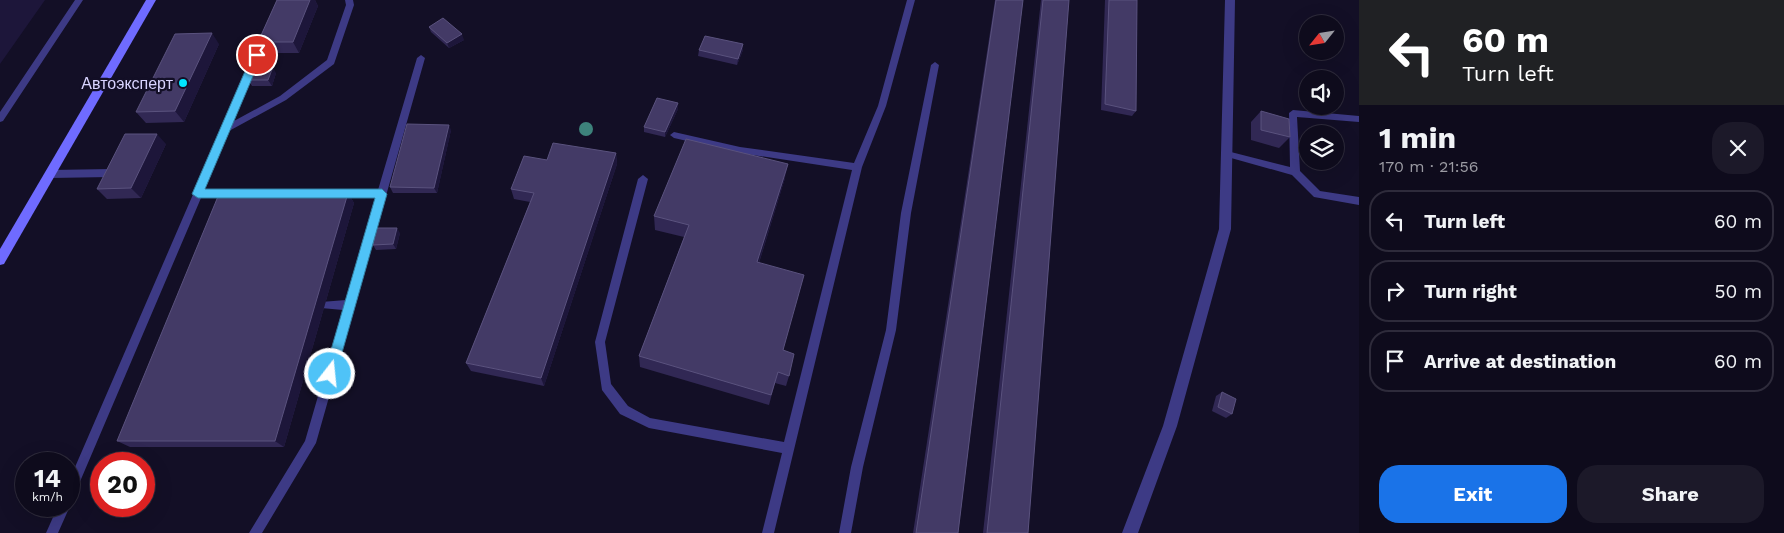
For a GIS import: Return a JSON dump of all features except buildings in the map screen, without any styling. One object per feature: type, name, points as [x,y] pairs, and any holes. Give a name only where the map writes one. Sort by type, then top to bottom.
[{"type":"main road","points":[[0,260],[151,0]]},
{"type":"street","points":[[1130,533],[1170,426],[1225,228],[1230,0]]},
{"type":"lane","points":[[0,119],[80,0]]},
{"type":"lane","points":[[226,129],[283,98],[331,62],[350,5],[349,0]]},
{"type":"lane","points":[[768,533],[857,167],[882,106],[911,0]]},
{"type":"lane","points":[[80,468],[269,28]]},
{"type":"lane","points":[[255,533],[310,443],[421,58]]},
{"type":"lane","points":[[845,533],[857,467],[891,330],[906,213],[935,65]]},
{"type":"lane","points":[[103,82],[159,82]]},
{"type":"lane","points":[[1295,172],[1293,113],[1359,119]]},
{"type":"lane","points":[[674,135],[740,150],[857,167]]},
{"type":"lane","points":[[1227,154],[1295,172],[1317,194],[1359,201]]},
{"type":"lane","points":[[50,174],[111,172]]},
{"type":"lane","points":[[642,180],[600,342],[606,386],[624,410],[649,423],[789,449]]},
{"type":"lane","points":[[198,194],[240,194]]},
{"type":"lane","points":[[325,194],[382,194]]},
{"type":"lane","points":[[325,305],[350,305]]},
{"type":"lane","points":[[52,533],[59,517]]},
{"type":"place","name":"Автоэксперт","points":[[183,83]]},
{"type":"route","points":[[257,55],[198,194],[382,194],[330,374]]}]
